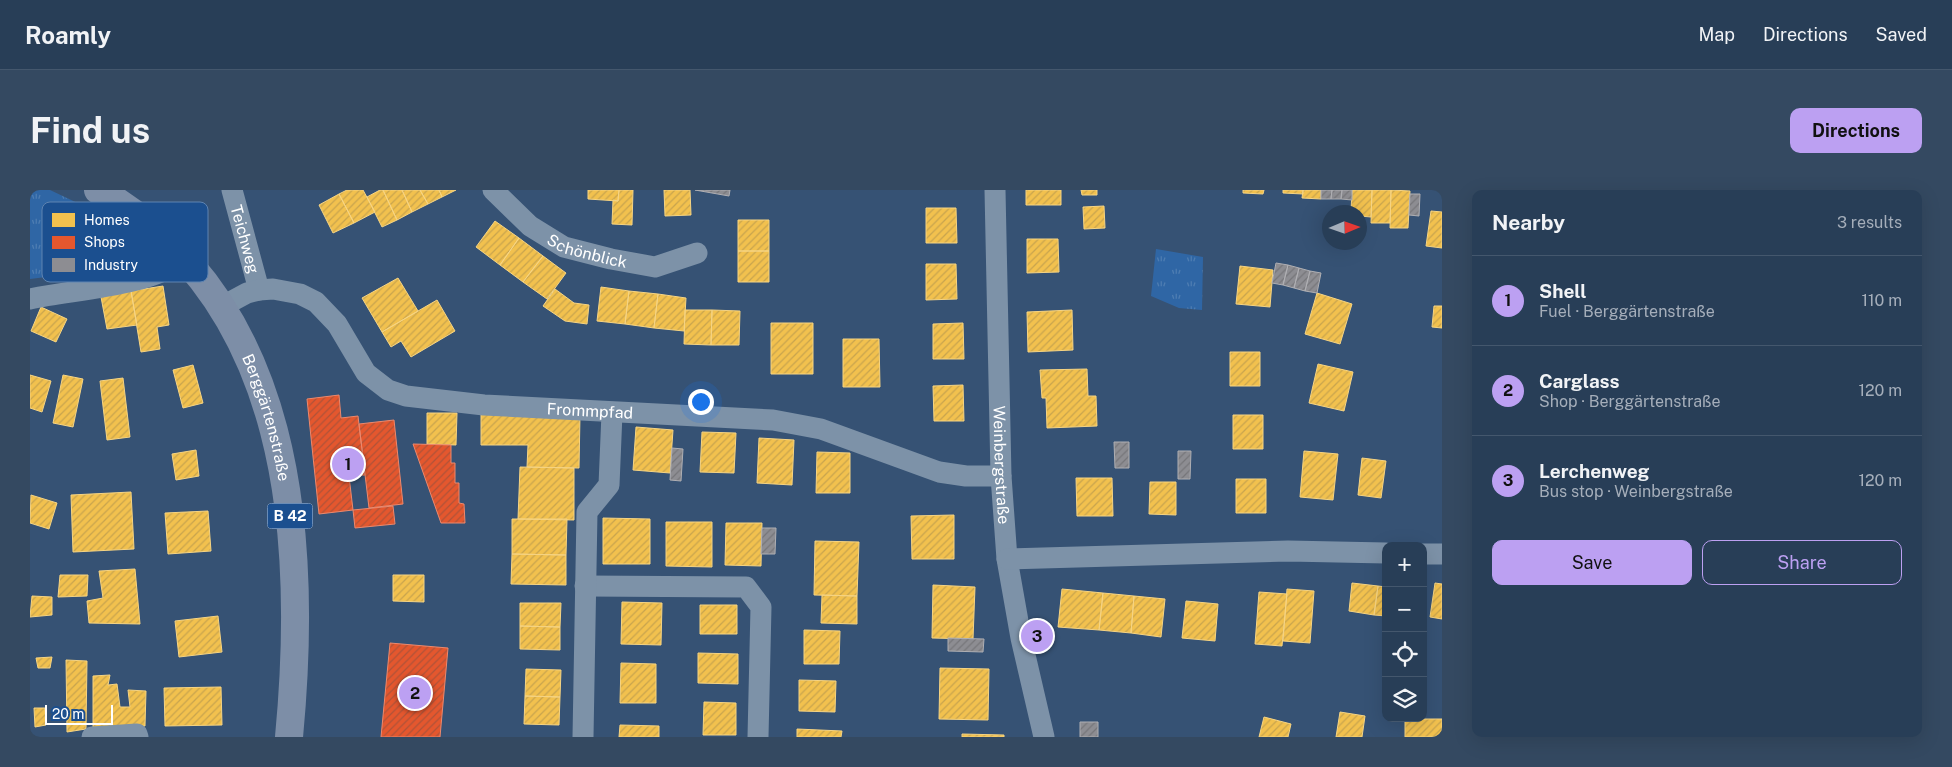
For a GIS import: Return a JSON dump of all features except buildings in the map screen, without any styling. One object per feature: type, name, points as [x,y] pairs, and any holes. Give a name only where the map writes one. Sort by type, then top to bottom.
[{"type":"main road","name":"Berggärtenstraße","points":[[98,190],[116,202]]},
{"type":"main road","name":"Berggärtenstraße","points":[[202,282],[221,307],[243,345],[267,404],[286,488],[294,554],[295,585],[294,660],[289,737]]},
{"type":"street","name":"Teichweg","points":[[232,190],[259,290]]},
{"type":"street","name":"Schönblick","points":[[493,190],[530,226],[564,247],[610,259],[655,267],[697,253]]},
{"type":"street","name":"Weinbergstraße","points":[[995,190],[1001,476],[1007,559],[1021,638],[1044,737]]},
{"type":"street","points":[[30,301],[130,282]]},
{"type":"street","name":"Frommpfad","points":[[221,307],[247,293],[259,290],[287,290],[300,294],[316,302],[337,324],[366,373],[388,390],[406,396],[484,405],[773,420],[796,423],[845,436],[939,472],[966,476],[1001,476]]},
{"type":"street","points":[[583,737],[587,512],[609,485],[612,413]]},
{"type":"street","points":[[1007,559],[1288,550],[1382,553]]},
{"type":"street","points":[[1427,554],[1442,554]]},
{"type":"street","points":[[585,586],[746,587],[761,607],[758,737]]},
{"type":"street","points":[[92,737],[137,734],[138,737]]},
{"type":"green space","points":[[30,190],[50,190],[75,202],[42,202],[42,277],[30,279]]},
{"type":"green space","points":[[1156,249],[1203,257],[1202,310],[1179,308],[1151,296]]},
{"type":"place","name":"Shell","points":[[348,464]]},
{"type":"place","name":"Lerchenweg","points":[[1037,636]]},
{"type":"place","name":"Carglass","points":[[415,693]]}]
